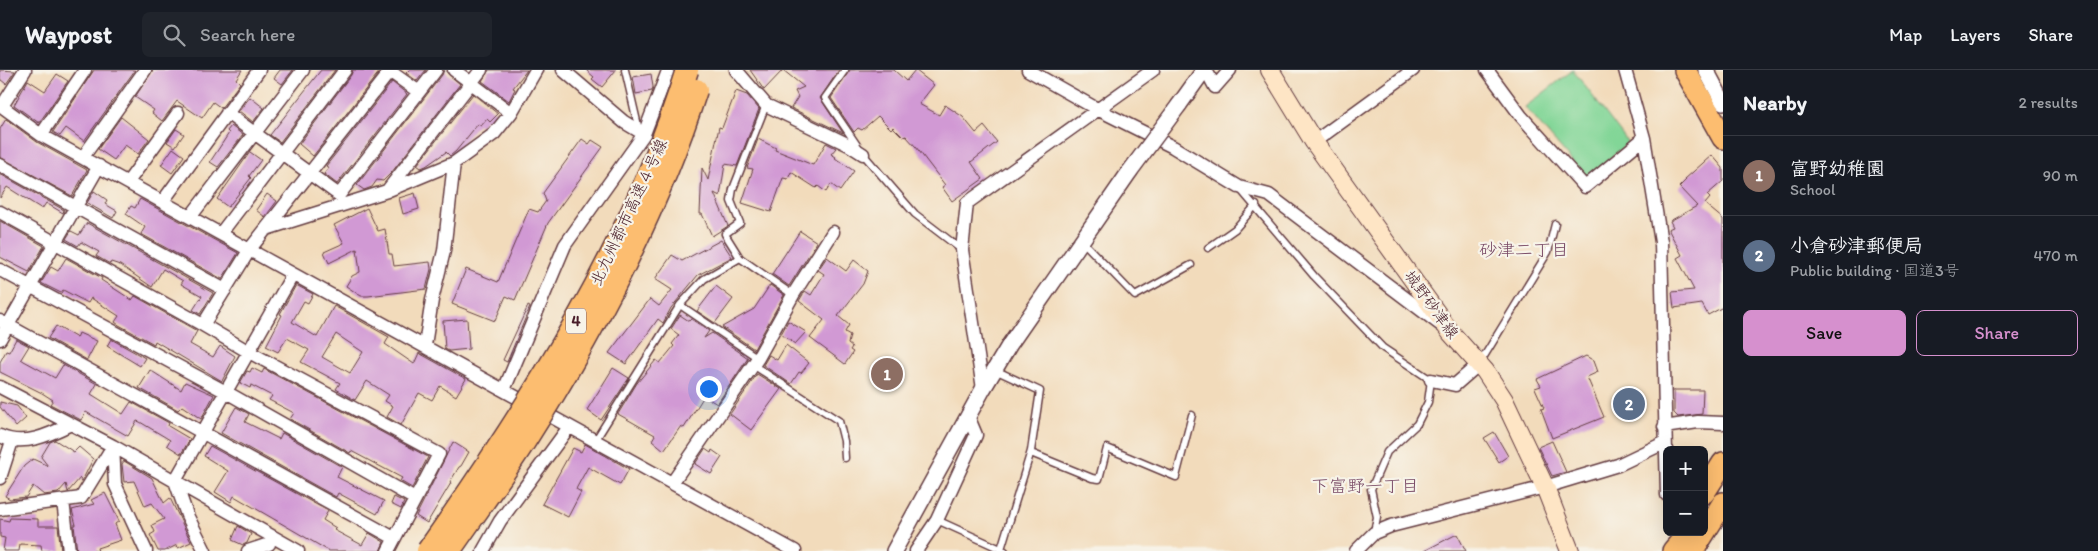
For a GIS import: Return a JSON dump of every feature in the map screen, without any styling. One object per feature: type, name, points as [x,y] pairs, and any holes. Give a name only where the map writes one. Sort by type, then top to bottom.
[{"type":"highway","name":"北九州都市高速４号線","points":[[428,551],[510,433],[586,304],[621,233],[653,161],[686,70]]},
{"type":"highway","name":"北九州都市高速４号線","points":[[449,551],[523,443],[601,312],[669,168],[702,70]]},
{"type":"highway","points":[[1686,70],[1723,138]]},
{"type":"highway","points":[[1705,491],[1723,463]]},
{"type":"highway","points":[[1708,504],[1723,480]]},
{"type":"highway","points":[[1693,551],[1723,503]]},
{"type":"highway","points":[[1668,551],[1677,536]]},
{"type":"highway","points":[[1673,551],[1686,536]]},
{"type":"main road","name":"城野砂津線","points":[[1270,70],[1314,142],[1451,333],[1479,364],[1504,400],[1545,487],[1570,551]]},
{"type":"street","points":[[25,70],[1,106],[41,135],[425,345],[569,427],[795,551]]},
{"type":"street","points":[[41,135],[84,70]]},
{"type":"street","points":[[83,157],[145,70]]},
{"type":"street","points":[[163,201],[259,70]]},
{"type":"street","points":[[191,216],[303,70]]},
{"type":"street","points":[[221,233],[345,70]]},
{"type":"street","points":[[203,326],[250,249],[390,70],[419,92]]},
{"type":"street","points":[[227,113],[339,195],[436,70]]},
{"type":"street","points":[[454,70],[510,113]]},
{"type":"street","points":[[387,191],[481,70]]},
{"type":"street","points":[[266,228],[387,191],[454,163],[494,134],[510,113],[536,70]]},
{"type":"street","points":[[563,70],[624,122],[642,133]]},
{"type":"street","points":[[504,390],[565,245],[642,133],[668,71],[682,70]]},
{"type":"street","points":[[736,70],[766,105],[849,145],[863,154]]},
{"type":"street","points":[[1028,70],[1097,109],[1173,146],[1239,187],[1269,195],[1451,333]]},
{"type":"street","points":[[983,389],[962,250],[967,202],[1151,70]]},
{"type":"street","points":[[894,551],[983,389],[1010,344],[1130,171],[1205,70],[1215,88],[1230,70]]},
{"type":"street","points":[[1314,142],[1413,70]]},
{"type":"street","points":[[1487,70],[1521,116],[1585,187],[1644,138]]},
{"type":"street","points":[[1625,70],[1644,138],[1661,242],[1664,443],[1667,491]]},
{"type":"street","points":[[1706,70],[1723,102]]},
{"type":"street","points":[[128,182],[178,113]]},
{"type":"street","points":[[425,345],[432,300],[444,251],[454,163]]},
{"type":"street","points":[[0,165],[225,290]]},
{"type":"street","points":[[0,339],[4,323],[30,286],[98,166]]},
{"type":"street","points":[[0,212],[249,352],[439,454],[388,551]]},
{"type":"street","points":[[672,483],[756,362],[793,295],[833,232]]},
{"type":"street","points":[[0,270],[226,392],[415,499]]},
{"type":"street","points":[[205,551],[187,515],[175,481],[293,274]]},
{"type":"street","points":[[4,323],[394,538]]},
{"type":"street","points":[[1431,380],[1455,385],[1479,364]]},
{"type":"street","points":[[0,387],[175,481],[269,544],[298,551]]},
{"type":"street","points":[[916,551],[937,520],[976,436],[968,416]]},
{"type":"street","points":[[1664,427],[1698,422],[1723,423]]},
{"type":"street","points":[[0,478],[6,438],[47,437],[71,424]]},
{"type":"street","points":[[482,551],[500,521],[569,427]]},
{"type":"street","points":[[1356,551],[1374,533],[1391,526],[1545,487],[1618,465],[1664,443]]},
{"type":"street","points":[[0,509],[81,498],[113,446]]},
{"type":"street","points":[[113,446],[115,484],[146,551]]},
{"type":"street","points":[[62,501],[69,551]]},
{"type":"street","points":[[248,551],[269,544]]},
{"type":"lane","points":[[625,70],[642,133]]},
{"type":"lane","points":[[845,70],[825,98],[863,154],[914,214],[962,250]]},
{"type":"lane","points":[[766,105],[733,189],[731,201],[740,223],[725,234],[740,258],[793,295]]},
{"type":"lane","points":[[1239,187],[1256,204],[1314,276],[1383,348],[1431,380],[1428,402],[1417,424],[1388,452],[1371,489],[1377,517],[1374,533]]},
{"type":"lane","points":[[1208,248],[1235,229],[1256,204]]},
{"type":"lane","points":[[1479,364],[1548,252],[1555,224]]},
{"type":"lane","points":[[1082,241],[1135,296],[1191,265]]},
{"type":"lane","points":[[595,441],[680,305],[704,279],[740,258]]},
{"type":"lane","points":[[680,305],[839,421],[844,441],[845,458]]},
{"type":"lane","points":[[937,520],[1003,550],[1031,453],[1040,391],[995,370]]},
{"type":"lane","points":[[1031,453],[1099,479],[1107,448],[1176,477],[1192,415]]},
{"type":"green space","points":[[1573,70],[1628,143],[1587,179],[1525,107]]},
{"type":"building","points":[[0,70],[15,71],[6,84],[0,79]]},
{"type":"building","points":[[94,70],[135,70],[84,141],[66,128],[60,136],[53,132]]},
{"type":"building","points":[[153,70],[242,70],[236,79],[240,83],[221,108],[213,102],[202,118],[177,101],[162,121],[152,113],[154,110],[135,97]]},
{"type":"building","points":[[280,70],[293,70],[282,84],[274,78]]},
{"type":"building","points":[[321,70],[335,70],[280,142],[270,135]]},
{"type":"building","points":[[353,70],[380,71],[313,156],[299,144]]},
{"type":"building","points":[[409,70],[426,70],[417,81],[406,73]]},
{"type":"building","points":[[444,70],[460,84],[392,172],[383,181],[377,180],[372,187],[364,190],[357,185]]},
{"type":"building","points":[[489,70],[527,70],[513,88],[515,89],[509,101],[482,81]]},
{"type":"building","points":[[586,70],[616,70],[602,87],[592,79],[594,77]]},
{"type":"building","points":[[750,70],[783,70],[764,90]]},
{"type":"building","points":[[783,70],[839,70],[820,98],[843,133],[791,108],[798,97],[795,91],[804,87]]},
{"type":"building","points":[[850,70],[894,70],[906,81],[915,70],[934,85],[919,104],[939,115],[945,105],[963,117],[976,133],[984,126],[997,142],[971,162],[983,179],[952,201],[942,187],[945,185],[916,147],[906,136],[903,137],[893,127],[891,129],[878,116],[862,130],[858,128],[854,132],[831,98]]},
{"type":"building","points":[[57,74],[68,81],[39,123],[14,105],[28,80],[45,91]]},
{"type":"building","points":[[651,74],[652,91],[636,94],[633,77]]},
{"type":"building","points":[[392,82],[407,94],[337,184],[324,174],[329,168],[326,166]]},
{"type":"building","points":[[736,91],[747,95],[759,109],[737,166],[725,164],[720,196],[714,193],[728,226],[712,236],[702,214],[700,214],[702,168],[708,180],[719,127],[722,128]]},
{"type":"building","points":[[473,94],[498,114],[490,122],[487,119],[481,126],[478,124],[450,156],[446,152],[421,168],[417,165]]},
{"type":"building","points":[[250,97],[264,108],[253,122],[239,111]]},
{"type":"building","points":[[121,117],[149,139],[138,154],[125,145],[114,160],[98,149]]},
{"type":"building","points":[[6,119],[37,142],[87,170],[72,196],[0,157],[0,129]]},
{"type":"building","points":[[231,126],[243,135],[218,167],[210,162],[229,133],[227,131]]},
{"type":"building","points":[[176,129],[184,134],[175,147],[167,142]]},
{"type":"building","points":[[582,139],[589,144],[592,140],[603,147],[548,223],[515,300],[506,296],[495,321],[452,304],[466,269],[498,282],[529,209],[538,212],[546,201],[543,193]]},
{"type":"building","points":[[758,139],[776,148],[775,150],[813,165],[826,143],[836,148],[831,154],[835,158],[854,171],[840,191],[831,184],[826,192],[791,172],[788,179],[783,178],[771,212],[742,203],[753,169],[747,168]]},
{"type":"building","points":[[173,148],[184,156],[172,173],[161,165]]},
{"type":"building","points":[[250,152],[261,160],[249,176],[251,178],[228,207],[217,199]]},
{"type":"building","points":[[1712,155],[1723,168],[1723,181],[1707,195],[1710,198],[1705,204],[1723,219],[1723,307],[1708,315],[1702,304],[1674,308],[1672,292],[1694,290],[1677,258],[1682,255],[1668,229],[1673,227],[1670,221],[1697,206],[1679,187],[1685,179]]},
{"type":"building","points":[[0,174],[64,210],[63,213],[46,203],[42,209],[7,187],[0,198]]},
{"type":"building","points":[[94,191],[107,200],[105,204],[117,211],[113,218],[87,203]]},
{"type":"building","points":[[415,193],[419,209],[403,214],[399,198]]},
{"type":"building","points":[[267,194],[277,201],[265,217],[256,210]]},
{"type":"building","points":[[140,199],[238,253],[222,279],[141,234],[145,227],[126,214],[131,206],[135,208]]},
{"type":"building","points":[[367,208],[378,231],[385,229],[389,254],[392,254],[394,266],[430,262],[431,269],[426,289],[361,296],[346,286],[352,276],[360,272],[357,249],[329,263],[324,252],[344,243],[334,225]]},
{"type":"building","points":[[0,221],[44,246],[29,272],[0,257]]},
{"type":"building","points":[[87,223],[213,293],[200,314],[193,310],[202,296],[181,284],[183,281],[163,269],[152,287],[120,265],[111,262],[110,264],[96,256],[99,252],[81,242],[78,246],[66,239],[71,231],[79,235]]},
{"type":"building","points":[[800,231],[817,242],[789,286],[772,274]]},
{"type":"building","points":[[721,240],[732,257],[698,275],[671,308],[663,323],[658,319],[626,364],[609,353],[650,299],[659,306],[672,290],[655,279],[672,255],[682,261]]},
{"type":"building","points":[[827,257],[846,271],[854,260],[868,271],[863,284],[838,316],[849,325],[845,332],[850,335],[848,344],[852,347],[850,350],[853,352],[845,364],[810,338],[824,320],[799,301],[805,291],[811,295],[824,274],[818,270]]},
{"type":"building","points":[[66,258],[102,278],[101,280],[132,300],[135,296],[197,331],[190,344],[213,357],[220,346],[235,356],[222,381],[155,341],[154,344],[119,325],[115,322],[119,316],[91,298],[88,303],[63,290],[61,293],[41,283],[51,267],[58,271]]},
{"type":"building","points":[[296,285],[313,294],[308,303],[304,301],[292,322],[317,337],[334,306],[389,337],[385,344],[414,364],[419,353],[466,379],[456,396],[440,386],[432,400],[419,393],[401,425],[387,417],[393,406],[385,401],[389,395],[367,381],[355,400],[336,389],[340,383],[301,362],[309,350],[287,338],[278,352],[266,346],[282,315],[280,314]],"holes":[[[336,334],[363,352],[350,373],[322,357]]]},
{"type":"building","points":[[770,285],[784,295],[754,349],[722,327],[754,309]]},
{"type":"building","points":[[716,286],[733,299],[715,323],[697,311]]},
{"type":"building","points":[[528,306],[530,307],[507,362],[503,360]]},
{"type":"building","points":[[680,315],[689,321],[691,319],[709,331],[704,338],[712,333],[748,358],[717,404],[704,396],[684,428],[681,426],[664,450],[652,440],[655,435],[618,414],[637,383],[656,360],[660,363],[674,346],[672,344],[679,335],[671,329]]},
{"type":"building","points":[[467,319],[469,349],[449,351],[445,349],[443,321]]},
{"type":"building","points":[[788,321],[806,332],[795,344],[781,334]]},
{"type":"building","points":[[56,326],[77,338],[79,333],[97,341],[87,360],[48,338]]},
{"type":"building","points":[[16,339],[29,346],[21,359],[24,361],[55,378],[63,365],[97,384],[91,394],[123,414],[131,402],[169,423],[168,426],[190,439],[181,454],[167,445],[170,440],[140,422],[137,421],[128,436],[86,412],[81,420],[50,404],[53,400],[42,393],[0,372],[0,362],[6,351],[9,352]]},
{"type":"building","points":[[111,339],[145,358],[140,366],[107,346]]},
{"type":"building","points":[[786,345],[809,363],[801,373],[799,372],[791,384],[763,365],[769,355],[777,360]]},
{"type":"building","points":[[1586,356],[1594,361],[1598,372],[1587,377],[1604,417],[1552,438],[1541,409],[1544,408],[1535,388],[1541,386],[1537,379]]},
{"type":"building","points":[[252,368],[262,373],[264,369],[428,457],[412,488],[400,481],[402,478],[351,451],[350,453],[290,419],[294,413],[269,400],[272,396],[251,385],[250,388],[240,383],[247,371],[250,372]]},
{"type":"building","points":[[613,368],[629,378],[601,420],[587,410]]},
{"type":"building","points":[[150,370],[181,390],[185,382],[214,395],[201,419],[182,406],[178,410],[139,388]]},
{"type":"building","points":[[757,374],[781,389],[751,430],[730,414]]},
{"type":"building","points":[[1674,390],[1703,390],[1702,414],[1678,417],[1674,413]]},
{"type":"building","points":[[0,402],[17,406],[26,418],[16,427],[0,407]]},
{"type":"building","points":[[236,407],[249,414],[245,422],[279,439],[282,433],[342,467],[337,477],[384,501],[377,514],[338,493],[336,497],[221,433]]},
{"type":"building","points":[[1494,432],[1508,456],[1499,462],[1484,438]]},
{"type":"building","points":[[55,440],[74,452],[79,447],[93,459],[82,481],[80,478],[68,492],[66,484],[58,493],[44,495],[33,486],[26,497],[10,499],[5,496],[24,466],[33,459],[48,466],[41,457],[50,442]]},
{"type":"building","points":[[1552,441],[1566,472],[1552,476],[1538,447]]},
{"type":"building","points":[[453,442],[469,452],[427,523],[416,516]]},
{"type":"building","points":[[585,444],[629,469],[620,485],[588,467],[576,489],[581,492],[568,517],[542,504],[573,448],[581,452]]},
{"type":"building","points":[[210,446],[328,511],[323,520],[336,528],[334,530],[362,545],[369,533],[384,542],[380,551],[329,551],[234,496],[231,502],[215,492],[228,471],[204,456]]},
{"type":"building","points":[[705,449],[711,453],[712,450],[722,457],[711,474],[695,464]]},
{"type":"building","points":[[124,461],[152,478],[164,503],[170,498],[191,542],[178,548],[177,545],[165,551],[158,551],[150,535],[155,532],[152,525],[164,519],[152,503],[145,506],[134,481],[124,482],[122,464]]},
{"type":"building","points":[[105,493],[119,521],[115,524],[121,540],[97,548],[98,551],[77,551],[74,525],[76,525],[72,510],[94,504],[91,500]]},
{"type":"building","points":[[394,497],[404,502],[401,509],[391,504]]},
{"type":"building","points":[[10,518],[38,519],[38,526],[58,526],[61,551],[42,551],[41,545],[20,544],[19,551],[3,551],[5,538],[0,537],[0,519],[9,521]]},
{"type":"building","points":[[238,526],[251,534],[247,543],[243,545],[232,540]]},
{"type":"building","points":[[1457,534],[1466,551],[1424,551]]},
{"type":"place","name":"富野幼稚園","points":[[887,374]]},
{"type":"place","name":"小倉砂津郵便局","points":[[1629,404]]},
{"type":"district","name":"砂津二丁目","points":[[1524,250]]},
{"type":"district","name":"下富野一丁目","points":[[1365,486]]}]
